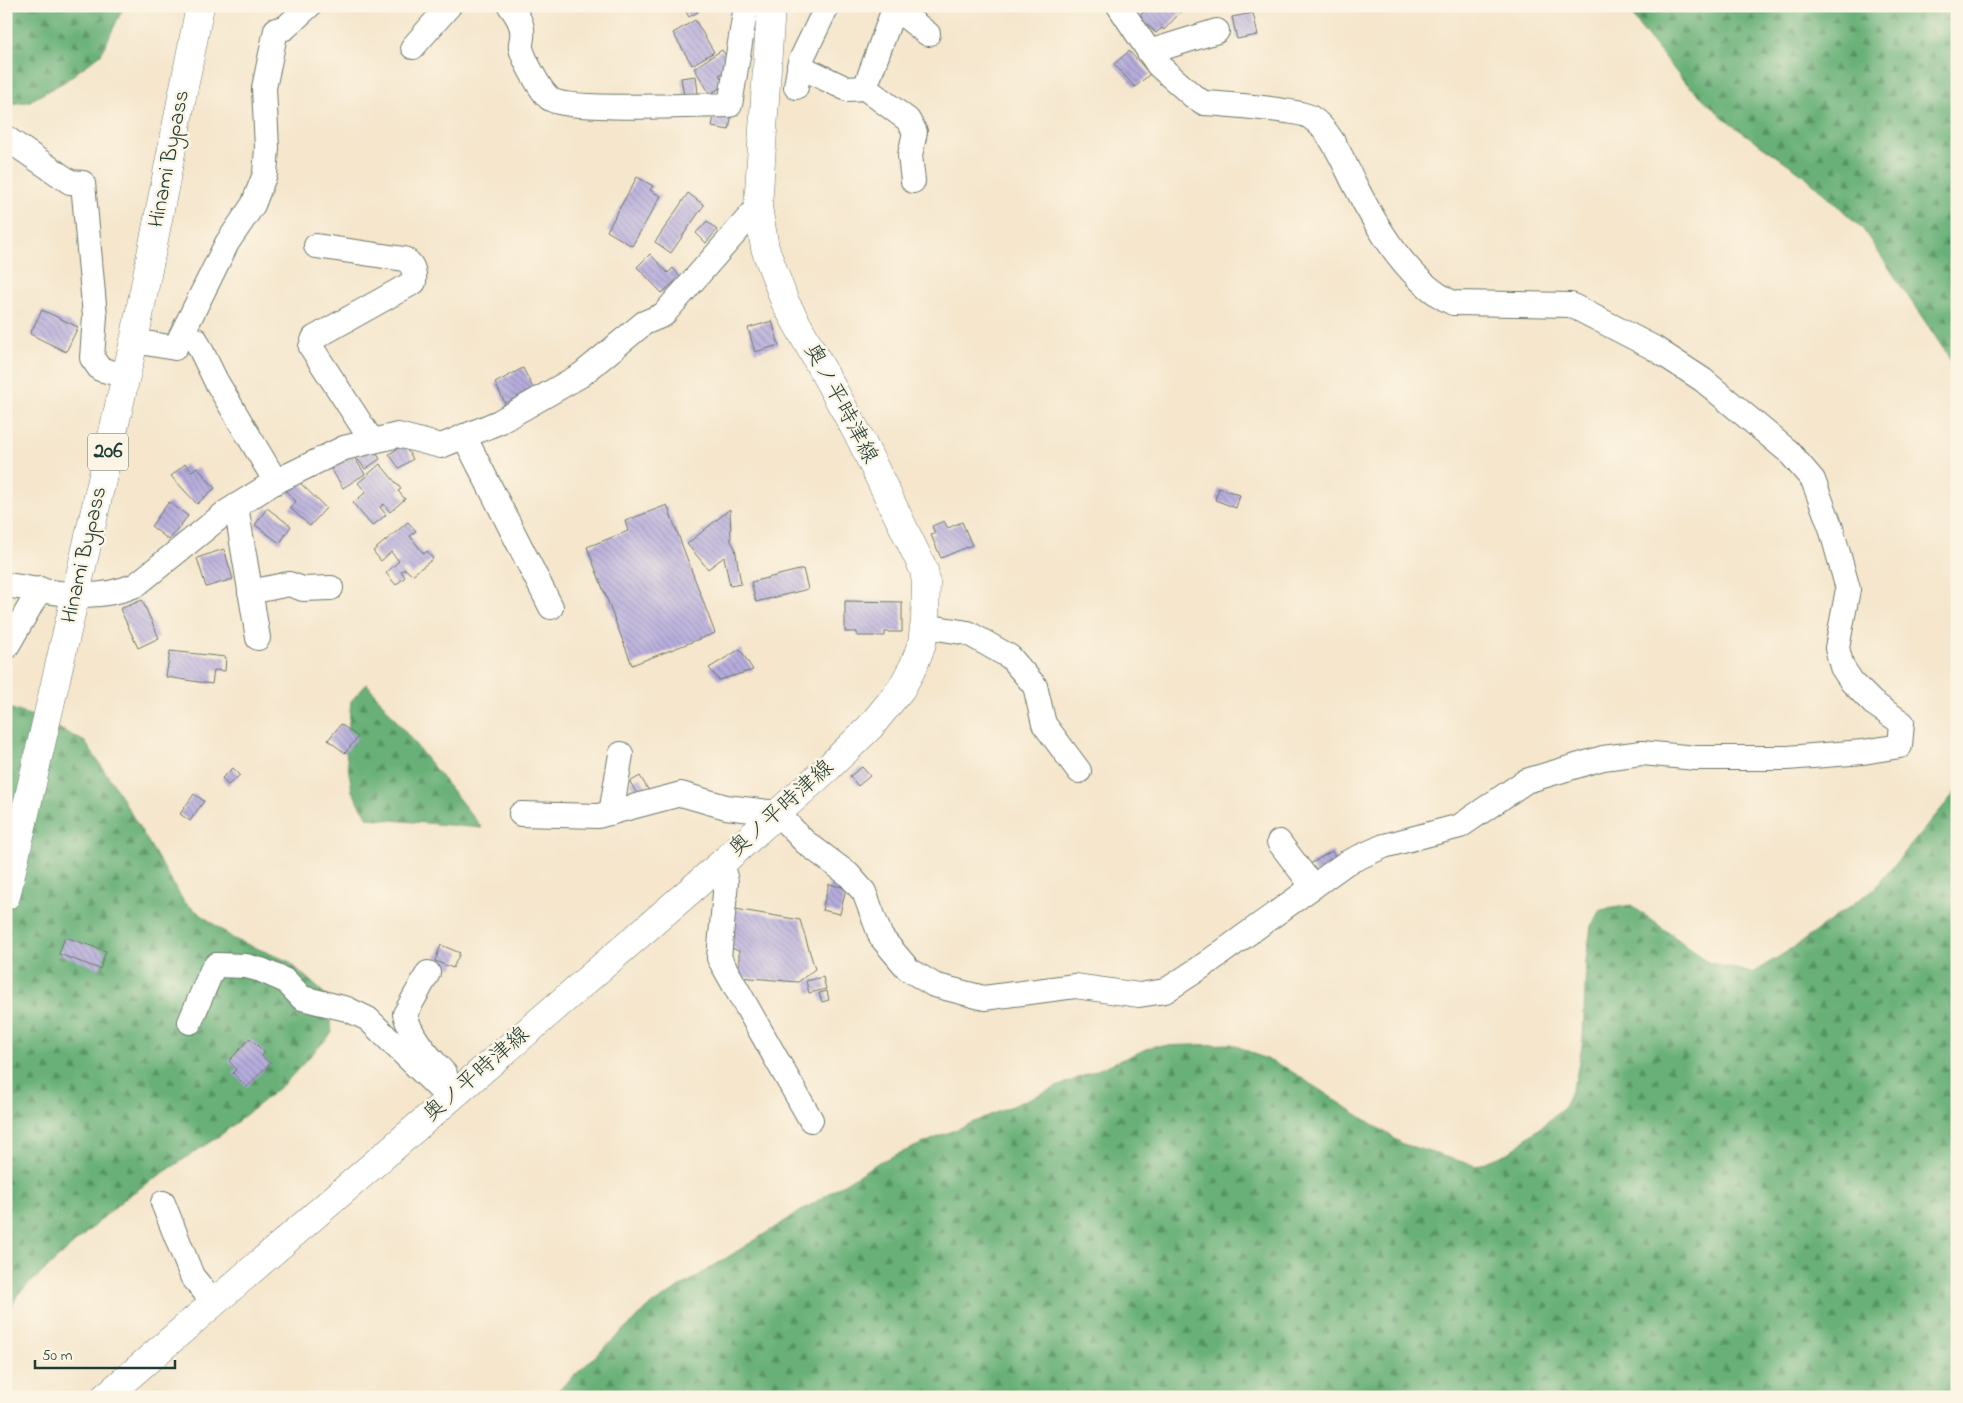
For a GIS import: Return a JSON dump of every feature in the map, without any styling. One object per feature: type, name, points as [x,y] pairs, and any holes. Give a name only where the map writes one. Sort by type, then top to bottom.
[{"type":"main road","name":"Hinami Bypass","points":[[6,896],[134,341],[200,6]]},
{"type":"main road","name":"奥ノ平時津線","points":[[105,1397],[722,863],[870,727],[901,689],[914,665],[924,626],[927,598],[924,570],[860,438],[785,302],[765,248],[758,207],[771,6]]},
{"type":"street","points":[[134,341],[174,348],[227,243],[253,205],[265,174],[267,148],[264,88],[276,30],[285,28],[309,6]]},
{"type":"street","points":[[413,47],[449,6]]},
{"type":"street","points":[[510,6],[521,22],[522,37],[520,46],[525,59],[549,98],[560,104],[615,106],[730,105],[746,6]]},
{"type":"street","points":[[827,6],[798,76],[847,89],[865,88],[908,120],[914,132],[910,155],[913,181]]},
{"type":"street","points":[[521,814],[598,816],[681,794],[726,807],[777,813],[806,842],[848,874],[864,892],[881,937],[908,969],[934,985],[984,998],[1075,986],[1139,995],[1165,991],[1241,940],[1346,862],[1384,846],[1460,826],[1526,781],[1603,758],[1642,753],[1696,758],[1787,758],[1863,752],[1900,746],[1902,723],[1873,703],[1852,682],[1842,668],[1837,648],[1848,589],[1832,528],[1813,480],[1789,452],[1762,427],[1703,380],[1654,348],[1572,305],[1453,303],[1440,297],[1415,277],[1379,227],[1328,136],[1309,116],[1204,102],[1193,96],[1158,65],[1119,6]]},
{"type":"street","points":[[865,88],[895,7],[928,34]]},
{"type":"street","points":[[1149,52],[1217,31]]},
{"type":"street","points":[[6,138],[70,182],[83,183],[95,316],[92,358],[100,369],[125,376]]},
{"type":"street","points":[[6,585],[76,596],[110,594],[136,585],[236,506],[276,482],[344,448],[398,435],[440,446],[499,422],[581,375],[644,323],[663,315],[758,207]]},
{"type":"street","points":[[316,246],[404,259],[410,263],[415,273],[414,282],[314,338],[311,343],[311,347],[372,441]]},
{"type":"street","points":[[196,340],[216,381],[276,482]]},
{"type":"street","points":[[464,436],[551,608]]},
{"type":"street","points":[[236,506],[258,638]]},
{"type":"street","points":[[250,592],[288,584],[303,589],[330,588]]},
{"type":"street","points":[[6,648],[40,589]]},
{"type":"street","points":[[924,626],[968,633],[1010,657],[1035,686],[1044,724],[1078,771]]},
{"type":"street","points":[[611,813],[621,754]]},
{"type":"street","points":[[1279,842],[1313,886]]},
{"type":"street","points":[[722,863],[726,882],[719,958],[723,969],[811,1120]]},
{"type":"street","points":[[190,1022],[212,970],[216,965],[246,966],[261,970],[286,980],[302,998],[347,1009],[368,1019],[455,1095]]},
{"type":"street","points":[[428,973],[405,1014],[408,1028],[455,1095]]},
{"type":"street","points":[[163,1203],[192,1276],[214,1303]]},
{"type":"green space","points":[[6,6],[124,6],[101,54],[64,82],[28,102],[6,104]]},
{"type":"green space","points":[[1627,6],[1957,6],[1957,373],[1947,354],[1862,228],[1804,175],[1728,122],[1681,78],[1640,27]]},
{"type":"green space","points":[[367,684],[482,828],[368,818],[352,791],[346,752],[351,701]]},
{"type":"green space","points":[[6,707],[41,719],[85,742],[114,785],[184,902],[234,939],[288,961],[327,996],[332,1033],[286,1082],[222,1134],[125,1198],[18,1294],[6,1318]]},
{"type":"green space","points":[[1957,790],[1957,1397],[551,1397],[650,1306],[879,1162],[1154,1046],[1232,1044],[1286,1068],[1403,1144],[1476,1166],[1510,1152],[1564,1108],[1576,1078],[1583,1041],[1586,960],[1591,926],[1601,910],[1631,905],[1710,963],[1752,973],[1793,948],[1875,888]]},
{"type":"building","points":[[683,6],[695,6],[698,12],[689,17]]},
{"type":"building","points":[[1149,6],[1186,6],[1164,30],[1162,28],[1156,33],[1139,17]]},
{"type":"building","points":[[1253,13],[1258,35],[1237,39],[1232,17]]},
{"type":"building","points":[[695,20],[714,52],[692,65],[673,33]]},
{"type":"building","points":[[722,50],[733,65],[719,75],[725,85],[710,94],[694,68]]},
{"type":"building","points":[[1129,51],[1150,74],[1135,87],[1114,64]]},
{"type":"building","points":[[696,76],[698,93],[684,95],[681,78]]},
{"type":"building","points":[[715,110],[732,113],[729,130],[712,127]]},
{"type":"building","points":[[637,177],[653,186],[650,190],[661,196],[632,246],[607,231]]},
{"type":"building","points":[[688,193],[704,205],[671,253],[655,242]]},
{"type":"building","points":[[707,221],[717,230],[706,243],[696,233]]},
{"type":"building","points":[[650,254],[668,273],[673,268],[680,277],[662,293],[637,267]]},
{"type":"building","points":[[42,310],[78,327],[66,352],[30,334]]},
{"type":"building","points":[[772,321],[779,345],[755,352],[748,328]]},
{"type":"building","points":[[523,368],[535,392],[507,407],[495,383]]},
{"type":"building","points":[[404,445],[413,459],[399,468],[389,454]]},
{"type":"building","points":[[372,446],[380,459],[365,469],[356,457]]},
{"type":"building","points":[[352,454],[365,474],[343,488],[330,467]]},
{"type":"building","points":[[185,464],[192,471],[197,467],[215,488],[197,504],[171,476]]},
{"type":"building","points":[[380,464],[401,489],[398,491],[405,499],[390,512],[384,504],[380,507],[386,515],[372,526],[353,503],[366,492],[358,483]]},
{"type":"building","points":[[297,480],[326,508],[310,526],[290,508],[296,501],[286,491]]},
{"type":"building","points":[[1219,488],[1240,495],[1236,508],[1215,500]]},
{"type":"building","points":[[169,502],[188,516],[169,540],[151,526]]},
{"type":"building","points":[[667,505],[715,633],[632,665],[587,547],[628,531],[625,521]]},
{"type":"building","points":[[267,508],[291,526],[280,543],[255,525]]},
{"type":"building","points":[[730,509],[731,541],[735,548],[741,584],[730,586],[724,557],[708,569],[687,544]]},
{"type":"building","points":[[944,521],[948,528],[962,522],[972,545],[941,558],[931,535],[935,534],[932,526]]},
{"type":"building","points":[[408,522],[416,531],[410,536],[424,554],[427,551],[433,559],[412,575],[405,569],[401,571],[405,577],[396,585],[386,573],[399,561],[391,552],[381,561],[373,551]]},
{"type":"building","points":[[224,549],[233,579],[206,587],[197,558]]},
{"type":"building","points":[[803,569],[808,589],[756,602],[751,582]]},
{"type":"building","points":[[142,600],[159,638],[138,648],[120,609]]},
{"type":"building","points":[[845,601],[902,602],[902,632],[885,632],[885,636],[857,636],[857,632],[845,632]]},
{"type":"building","points":[[740,649],[753,670],[719,680],[709,668]]},
{"type":"building","points":[[170,651],[226,657],[225,671],[214,670],[212,684],[166,677]]},
{"type":"building","points":[[341,724],[358,737],[345,753],[328,740]]},
{"type":"building","points":[[862,767],[870,776],[858,786],[850,776]]},
{"type":"building","points":[[233,768],[240,775],[228,785],[222,778]]},
{"type":"building","points":[[640,776],[649,791],[639,797],[630,782]]},
{"type":"building","points":[[194,794],[204,801],[190,821],[180,814]]},
{"type":"building","points":[[1332,851],[1338,861],[1316,874],[1310,864]]},
{"type":"building","points":[[829,884],[846,888],[840,914],[822,910]]},
{"type":"building","points":[[735,909],[800,920],[815,969],[798,982],[739,977],[739,951],[729,947]]},
{"type":"building","points":[[65,937],[106,951],[100,969],[59,954]]},
{"type":"building","points":[[441,945],[460,953],[453,968],[435,961]]},
{"type":"building","points":[[823,977],[826,989],[809,993],[806,981]]},
{"type":"building","points":[[827,991],[829,1000],[822,1002],[819,993]]},
{"type":"building","points":[[250,1038],[265,1053],[262,1056],[270,1063],[247,1087],[233,1073],[236,1069],[229,1061]]}]
